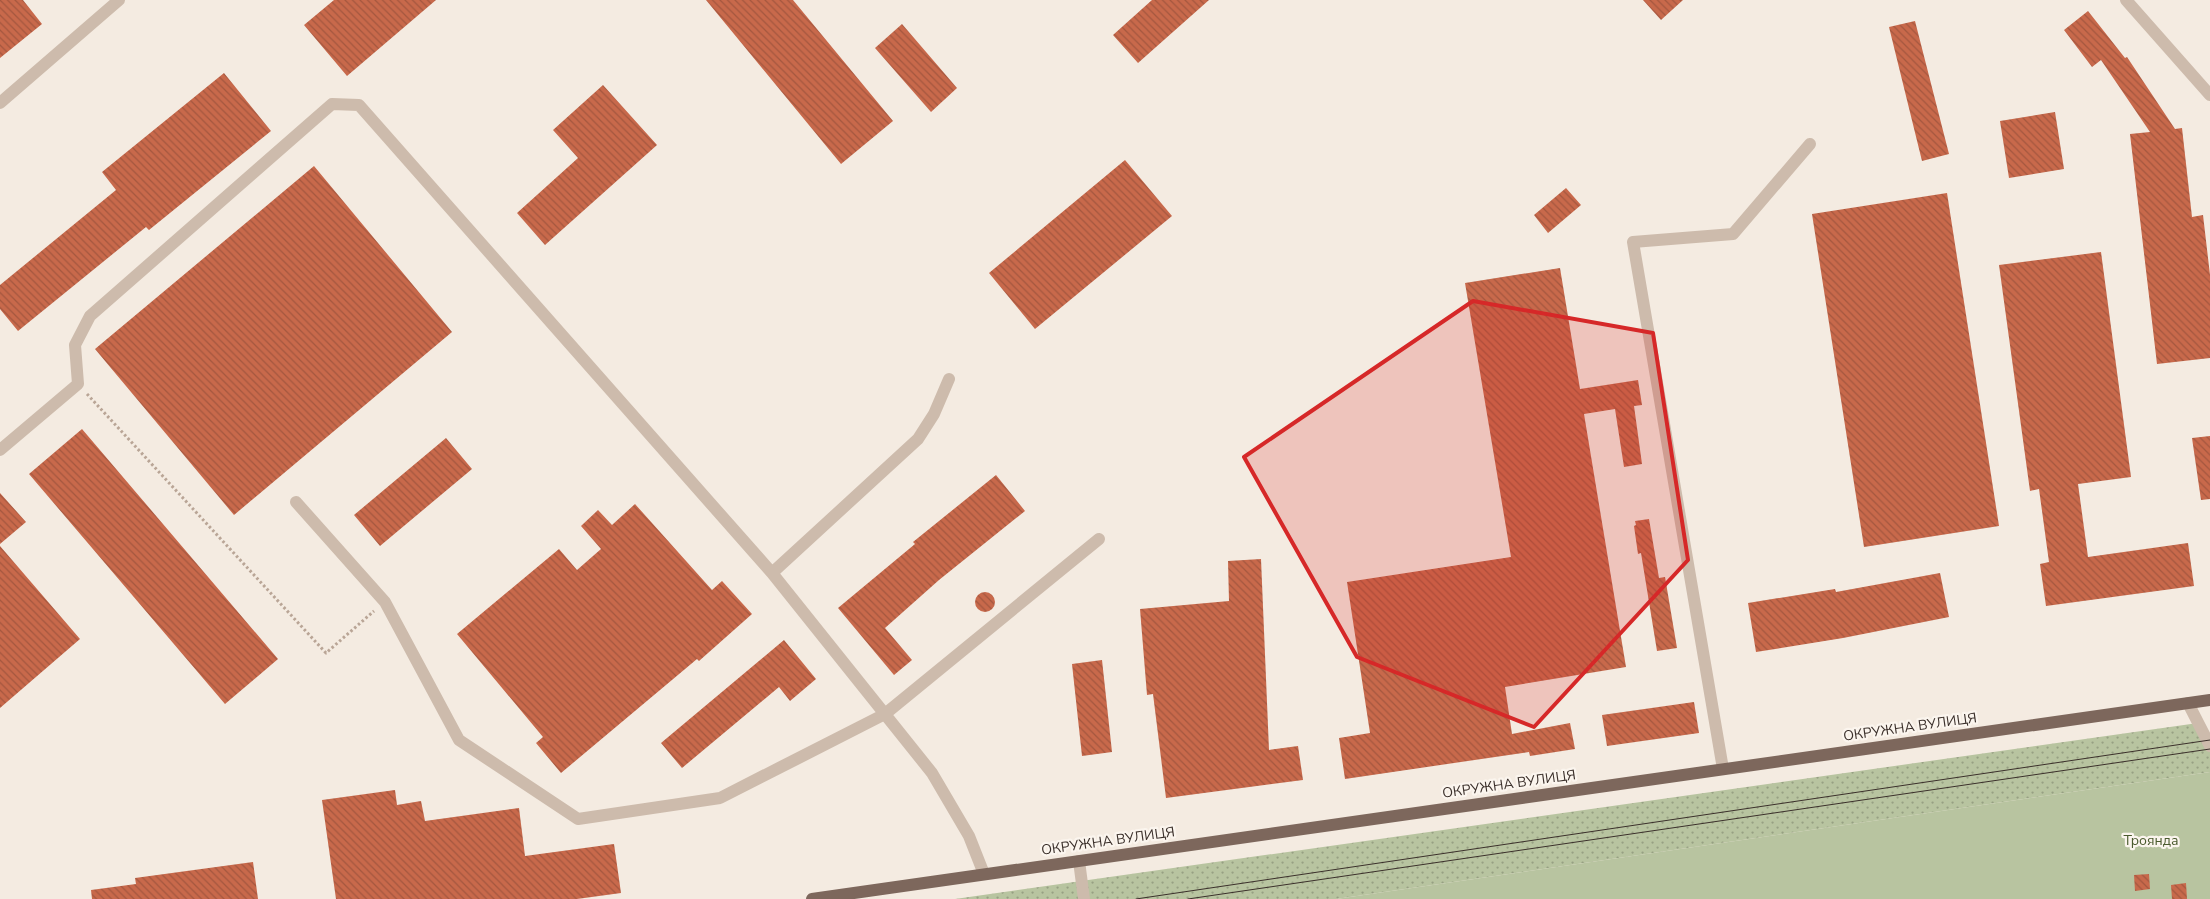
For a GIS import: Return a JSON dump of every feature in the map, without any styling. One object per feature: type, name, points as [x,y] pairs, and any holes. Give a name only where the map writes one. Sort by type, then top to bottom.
[{"type":"main road","name":"ОКРУЖНА ВУЛИЦЯ","points":[[812,899],[2210,700]]},
{"type":"street","points":[[0,103],[119,0]]},
{"type":"street","points":[[2126,0],[2209,91]]},
{"type":"street","points":[[0,450],[78,384],[75,344],[90,316],[332,104],[359,105],[772,574],[932,773],[969,836],[984,874]]},
{"type":"street","points":[[1723,769],[1633,242],[1733,234],[1810,144]]},
{"type":"street","points":[[772,574],[918,439],[934,414],[949,379]]},
{"type":"street","points":[[296,502],[385,602],[459,740],[578,819],[720,798],[885,714],[1099,539]]},
{"type":"street","points":[[2188,703],[2210,746]]},
{"type":"street","points":[[1079,861],[1084,899]]},
{"type":"path","points":[[78,384],[326,653],[385,602]]},
{"type":"highlighted area","points":[[1473,301],[1653,333],[1688,560],[1534,727],[1357,657],[1244,457]]},
{"type":"green space","points":[[2198,723],[2210,746],[2210,772],[1336,899],[955,899]]},
{"type":"green space","name":"Троянда","points":[[2210,772],[2210,899],[1336,899]]},
{"type":"building","points":[[0,0],[23,0],[42,24],[0,58]]},
{"type":"building","points":[[334,0],[436,0],[347,76],[304,25]]},
{"type":"building","points":[[706,0],[793,0],[893,121],[841,164]]},
{"type":"building","points":[[1152,0],[1209,0],[1138,63],[1113,35]]},
{"type":"building","points":[[1643,0],[1683,0],[1661,20]]},
{"type":"building","points":[[2088,11],[2125,58],[2127,57],[2175,129],[2182,128],[2192,217],[2203,215],[2210,275],[2210,358],[2157,364],[2130,134],[2150,132],[2101,60],[2092,67],[2064,30]]},
{"type":"building","points":[[1915,21],[1949,154],[1922,161],[1889,27]]},
{"type":"building","points":[[902,24],[957,88],[931,112],[875,48]]},
{"type":"building","points":[[224,73],[271,131],[149,230],[146,227],[18,331],[0,309],[0,285],[116,190],[102,172]]},
{"type":"building","points":[[603,85],[657,145],[545,245],[517,213],[578,158],[553,130]]},
{"type":"building","points":[[2055,112],[2064,169],[2009,178],[2000,121]]},
{"type":"building","points":[[1125,160],[1172,216],[1035,329],[989,273]]},
{"type":"building","points":[[314,166],[452,332],[234,515],[95,349]]},
{"type":"building","points":[[1566,188],[1581,205],[1548,233],[1534,215]]},
{"type":"building","points":[[1947,193],[1999,526],[1864,547],[1812,214]]},
{"type":"building","points":[[2101,252],[2131,477],[2078,484],[2088,557],[2188,543],[2194,586],[2046,606],[2040,564],[2049,562],[2039,489],[2030,491],[1999,265]]},
{"type":"building","points":[[1560,268],[1580,389],[1638,380],[1642,405],[1634,406],[1642,464],[1624,467],[1615,409],[1584,414],[1626,667],[1505,687],[1512,734],[1570,723],[1575,749],[1530,756],[1529,752],[1345,779],[1339,738],[1370,733],[1347,582],[1511,557],[1465,283]]},
{"type":"building","points":[[82,429],[278,659],[225,704],[29,474]]},
{"type":"building","points":[[2210,436],[2210,499],[2201,500],[2192,438]]},
{"type":"building","points":[[446,438],[472,469],[380,546],[354,515]]},
{"type":"building","points":[[996,475],[1025,511],[939,580],[885,628],[912,660],[894,675],[838,608],[915,544],[913,542]]},
{"type":"building","points":[[0,493],[26,522],[0,544]]},
{"type":"building","points":[[635,504],[712,590],[722,581],[752,614],[699,661],[697,659],[561,773],[536,743],[543,737],[457,634],[559,549],[577,570],[601,549],[581,526],[598,510],[612,525]]},
{"type":"building","points":[[1649,519],[1659,578],[1665,577],[1677,648],[1657,651],[1641,553],[1638,554],[1634,526],[1636,525],[1635,521]]},
{"type":"building","points":[[0,546],[80,639],[0,708]]},
{"type":"building","points":[[1261,559],[1269,750],[1298,746],[1303,780],[1166,798],[1153,694],[1147,695],[1140,609],[1229,601],[1228,561]]},
{"type":"building","points":[[1940,573],[1949,617],[1843,638],[1756,652],[1748,603],[1835,589],[1836,592]]},
{"type":"building","points":[[985,592],[992,595],[995,602],[992,609],[985,612],[978,609],[975,602],[978,595]]},
{"type":"building","points":[[784,640],[816,679],[790,701],[779,687],[682,768],[661,743]]},
{"type":"building","points":[[1102,660],[1112,752],[1082,756],[1072,664]]},
{"type":"building","points":[[1694,702],[1699,733],[1607,746],[1602,715]]},
{"type":"building","points":[[395,790],[397,805],[421,801],[425,821],[519,808],[525,856],[614,844],[621,893],[577,899],[336,899],[322,800]]},
{"type":"building","points":[[253,862],[258,899],[92,899],[91,890],[136,884],[135,878]]},
{"type":"building","points":[[2149,874],[2150,889],[2135,891],[2134,875]]},
{"type":"building","points":[[2186,883],[2187,899],[2172,899],[2171,885]]},
{"type":"tram line","points":[[1136,899],[2210,740]]},
{"type":"tram line","points":[[1188,899],[2210,749]]}]
